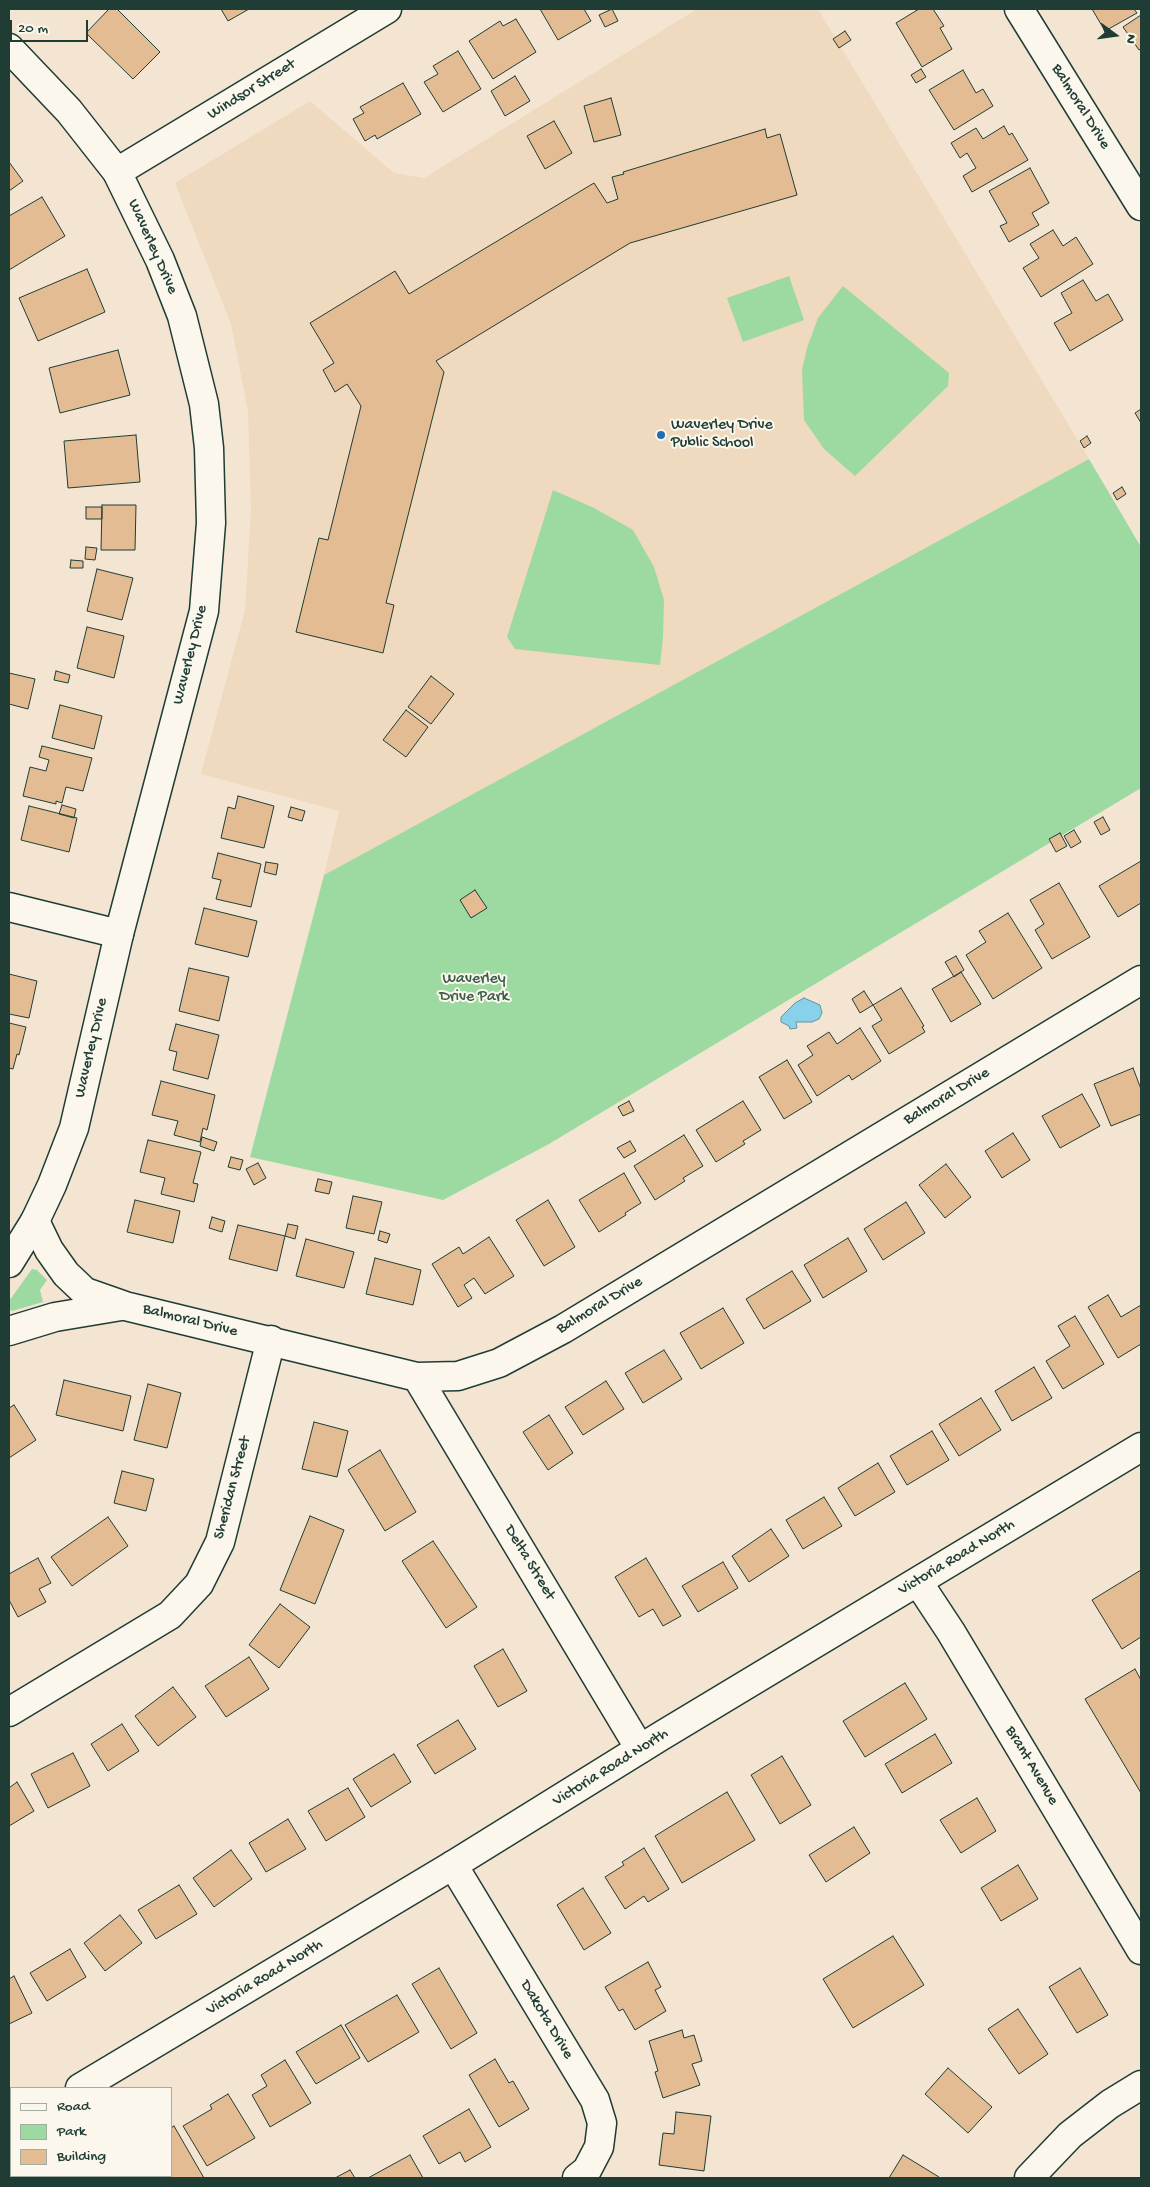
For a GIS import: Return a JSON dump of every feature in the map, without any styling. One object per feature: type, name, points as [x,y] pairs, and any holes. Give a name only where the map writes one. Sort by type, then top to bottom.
[{"type":"street","name":"Windsor Street","points":[[117,172],[387,9]]},
{"type":"street","name":"Balmoral Drive","points":[[1019,9],[1141,206]]},
{"type":"street","name":"Waverley Drive","points":[[9,48],[69,111],[117,172],[160,260],[182,316],[204,404],[209,448],[211,523],[204,610],[119,934],[74,1128],[52,1185],[35,1221],[9,1263]]},
{"type":"street","points":[[9,906],[119,934]]},
{"type":"street","name":"Balmoral Drive","points":[[35,1221],[48,1250],[66,1274],[86,1292],[125,1306],[417,1377],[458,1376],[479,1371],[499,1363],[538,1342],[1141,980]]},
{"type":"street","points":[[9,1330],[55,1317],[125,1306]]},
{"type":"street","name":"Sheridan Street","points":[[9,1712],[170,1615],[199,1584],[220,1542],[271,1340]]},
{"type":"street","name":"Delta Street","points":[[417,1377],[640,1749]]},
{"type":"street","name":"Victoria Road North","points":[[82,2087],[453,1865],[640,1749],[1141,1446]]},
{"type":"street","name":"Brant Avenue","points":[[918,1582],[956,1641],[1141,1950]]},
{"type":"street","name":"Dakota Drive","points":[[453,1865],[594,2100],[602,2123],[599,2147],[587,2170],[577,2178]]},
{"type":"street","points":[[1029,2178],[1070,2135],[1110,2104],[1141,2086]]},
{"type":"shaded area","name":"Waverley Drive Public School","points":[[697,9],[818,9],[1089,459],[324,875],[339,811],[201,774],[245,610],[251,510],[248,411],[231,324],[175,183],[310,101],[394,173],[424,178]]},
{"type":"green space","points":[[789,276],[804,320],[743,342],[727,298]]},
{"type":"green space","points":[[843,286],[949,373],[948,386],[855,476],[824,449],[804,420],[802,370],[807,348],[818,318]]},
{"type":"green space","name":"Waverley Drive Park","points":[[1089,459],[1141,547],[1141,788],[549,1144],[443,1200],[250,1157],[324,875]]},
{"type":"green space","points":[[553,490],[594,508],[633,530],[654,567],[664,600],[660,665],[515,649],[507,637]]},
{"type":"green space","points":[[32,1269],[37,1270],[47,1280],[40,1290],[43,1302],[12,1311],[9,1309],[9,1301]]},
{"type":"water","points":[[804,998],[820,1005],[822,1013],[819,1019],[812,1022],[796,1022],[797,1028],[790,1029],[789,1026],[781,1022],[781,1017],[795,1003]]},
{"type":"building","points":[[109,9],[117,9],[160,52],[133,79],[86,33]]},
{"type":"building","points":[[221,9],[249,9],[228,21]]},
{"type":"building","points":[[540,9],[584,9],[591,21],[558,40]]},
{"type":"building","points":[[612,9],[618,21],[605,27],[599,15]]},
{"type":"building","points":[[919,9],[933,9],[944,26],[940,28],[952,49],[922,67],[896,23]]},
{"type":"building","points":[[1092,9],[1134,9],[1137,13],[1105,31]]},
{"type":"building","points":[[1141,15],[1141,49],[1139,50],[1123,27]]},
{"type":"building","points":[[516,19],[536,52],[493,79],[469,41],[500,21],[503,26]]},
{"type":"building","points":[[845,31],[851,40],[839,48],[833,39]]},
{"type":"building","points":[[458,51],[481,89],[443,112],[424,82],[438,74],[433,66]]},
{"type":"building","points":[[921,69],[926,77],[916,83],[911,75]]},
{"type":"building","points":[[963,70],[976,93],[983,89],[993,106],[954,130],[929,90]]},
{"type":"building","points":[[515,76],[530,101],[505,116],[491,91]]},
{"type":"building","points":[[403,83],[421,114],[377,139],[375,135],[365,141],[353,119],[364,113],[360,107]]},
{"type":"building","points":[[611,98],[621,135],[594,142],[584,106]]},
{"type":"building","points":[[554,121],[572,153],[545,169],[527,136]]},
{"type":"building","points":[[1004,126],[1009,135],[1012,133],[1028,160],[972,192],[963,176],[976,168],[967,153],[960,158],[951,143],[976,128],[983,139]]},
{"type":"building","points":[[765,129],[767,138],[780,134],[797,195],[630,243],[436,361],[444,372],[386,603],[394,605],[383,653],[296,632],[319,538],[328,540],[361,406],[347,384],[335,392],[323,370],[334,363],[310,323],[395,271],[409,294],[594,183],[607,203],[618,199],[612,177]]},
{"type":"building","points":[[9,162],[23,181],[9,191]]},
{"type":"building","points":[[1030,168],[1049,203],[1032,213],[1039,225],[1009,242],[1000,226],[1007,223],[989,191]]},
{"type":"building","points":[[42,197],[65,236],[9,270],[9,216]]},
{"type":"building","points":[[1053,230],[1063,246],[1076,237],[1093,264],[1041,297],[1023,268],[1039,258],[1030,244]]},
{"type":"building","points":[[87,269],[105,312],[38,341],[19,298]]},
{"type":"building","points":[[1083,280],[1096,301],[1108,294],[1123,320],[1070,351],[1054,323],[1072,313],[1061,293]]},
{"type":"building","points":[[118,350],[130,395],[60,413],[49,368]]},
{"type":"building","points":[[1141,409],[1141,423],[1135,413]]},
{"type":"building","points":[[136,435],[140,482],[68,488],[64,441]]},
{"type":"building","points":[[1087,436],[1091,443],[1084,448],[1080,441]]},
{"type":"building","points":[[1122,487],[1126,494],[1117,500],[1113,493]]},
{"type":"building","points":[[102,505],[136,505],[135,550],[101,550]]},
{"type":"building","points":[[86,507],[102,507],[102,519],[86,519]]},
{"type":"building","points":[[86,547],[97,548],[95,560],[85,559]]},
{"type":"building","points":[[71,560],[83,561],[83,568],[70,568]]},
{"type":"building","points":[[97,569],[133,578],[122,620],[87,611]]},
{"type":"building","points":[[87,627],[124,636],[114,678],[77,668]]},
{"type":"building","points":[[56,671],[70,675],[68,683],[54,680]]},
{"type":"building","points":[[9,673],[35,679],[28,709],[9,704]]},
{"type":"building","points":[[431,676],[454,694],[431,724],[408,707]]},
{"type":"building","points":[[60,705],[102,716],[94,749],[52,738]]},
{"type":"building","points":[[406,710],[428,727],[406,757],[383,740]]},
{"type":"building","points":[[42,746],[92,758],[83,791],[66,787],[62,803],[56,801],[56,804],[23,796],[30,767],[46,771],[49,760],[39,757]]},
{"type":"building","points":[[238,796],[274,806],[264,848],[221,838],[228,807],[235,809]]},
{"type":"building","points":[[62,805],[76,809],[74,818],[59,814]]},
{"type":"building","points":[[29,806],[77,818],[69,852],[21,840]]},
{"type":"building","points":[[291,807],[305,811],[302,821],[288,817]]},
{"type":"building","points":[[1103,817],[1110,830],[1101,835],[1094,822]]},
{"type":"building","points":[[1074,830],[1081,842],[1071,848],[1064,836]]},
{"type":"building","points":[[1060,833],[1067,846],[1056,852],[1049,839]]},
{"type":"building","points":[[218,853],[261,864],[251,907],[216,899],[221,880],[212,878]]},
{"type":"building","points":[[1141,861],[1141,903],[1118,917],[1099,886]]},
{"type":"building","points":[[266,862],[278,864],[276,875],[264,872]]},
{"type":"building","points":[[1059,883],[1090,937],[1052,959],[1035,930],[1044,924],[1030,900]]},
{"type":"building","points":[[475,890],[487,908],[471,918],[460,900]]},
{"type":"building","points":[[204,908],[257,921],[248,957],[195,944]]},
{"type":"building","points":[[1008,913],[1042,968],[993,999],[966,955],[986,942],[979,931]]},
{"type":"building","points":[[956,956],[964,970],[954,977],[945,962]]},
{"type":"building","points":[[189,968],[229,977],[219,1021],[179,1011]]},
{"type":"building","points":[[961,972],[981,1004],[951,1022],[932,989]]},
{"type":"building","points":[[9,974],[37,981],[29,1018],[9,1014]]},
{"type":"building","points":[[901,988],[924,1026],[922,1027],[925,1032],[889,1054],[872,1026],[882,1020],[873,1005]]},
{"type":"building","points":[[864,991],[873,1005],[860,1013],[852,999]]},
{"type":"building","points":[[9,1023],[26,1027],[19,1055],[17,1054],[13,1069],[9,1068]]},
{"type":"building","points":[[176,1024],[219,1035],[208,1079],[173,1070],[177,1052],[169,1050]]},
{"type":"building","points":[[860,1028],[881,1061],[852,1080],[849,1075],[817,1096],[798,1065],[813,1055],[807,1046],[829,1032],[837,1044]]},
{"type":"building","points":[[787,1060],[812,1102],[784,1119],[759,1077]]},
{"type":"building","points":[[1133,1068],[1141,1089],[1141,1114],[1111,1126],[1094,1084]]},
{"type":"building","points":[[161,1081],[215,1095],[207,1130],[203,1128],[200,1142],[174,1135],[178,1121],[152,1115]]},
{"type":"building","points":[[1082,1094],[1100,1126],[1060,1148],[1042,1116]]},
{"type":"building","points":[[629,1101],[634,1111],[623,1116],[618,1107]]},
{"type":"building","points":[[743,1101],[761,1130],[743,1141],[745,1144],[716,1162],[696,1130]]},
{"type":"building","points":[[1013,1133],[1030,1160],[1002,1178],[985,1151]]},
{"type":"building","points":[[684,1135],[703,1166],[683,1178],[685,1181],[655,1200],[634,1166]]},
{"type":"building","points":[[202,1137],[217,1142],[214,1151],[200,1146]]},
{"type":"building","points":[[148,1140],[201,1152],[193,1183],[198,1184],[194,1202],[161,1194],[165,1178],[140,1172]]},
{"type":"building","points":[[630,1141],[636,1151],[624,1158],[617,1148]]},
{"type":"building","points":[[231,1157],[243,1160],[240,1170],[228,1167]]},
{"type":"building","points":[[258,1163],[266,1178],[254,1185],[246,1169]]},
{"type":"building","points":[[946,1164],[971,1197],[945,1218],[919,1185]]},
{"type":"building","points":[[624,1173],[641,1203],[599,1232],[579,1200]]},
{"type":"building","points":[[318,1179],[332,1182],[329,1194],[315,1191]]},
{"type":"building","points":[[353,1196],[382,1202],[374,1234],[346,1228]]},
{"type":"building","points":[[135,1200],[180,1211],[173,1243],[127,1232]]},
{"type":"building","points":[[548,1200],[575,1247],[544,1266],[516,1220]]},
{"type":"building","points":[[906,1202],[925,1233],[883,1260],[864,1229]]},
{"type":"building","points":[[212,1217],[225,1221],[222,1232],[209,1228]]},
{"type":"building","points":[[288,1224],[298,1226],[295,1239],[285,1236]]},
{"type":"building","points":[[238,1225],[285,1236],[277,1271],[229,1259]]},
{"type":"building","points":[[380,1231],[390,1234],[387,1243],[378,1240]]},
{"type":"building","points":[[489,1237],[514,1276],[485,1294],[474,1278],[464,1285],[472,1298],[458,1307],[432,1264],[459,1247],[463,1254]]},
{"type":"building","points":[[848,1238],[867,1271],[823,1298],[804,1265]]},
{"type":"building","points":[[306,1239],[354,1252],[344,1288],[296,1276]]},
{"type":"building","points":[[375,1258],[421,1270],[413,1305],[366,1294]]},
{"type":"building","points":[[792,1271],[811,1301],[764,1329],[746,1299]]},
{"type":"building","points":[[1108,1295],[1121,1317],[1141,1305],[1141,1344],[1118,1358],[1088,1307]]},
{"type":"building","points":[[723,1308],[744,1343],[701,1369],[680,1333]]},
{"type":"building","points":[[1075,1316],[1104,1364],[1063,1389],[1046,1361],[1070,1346],[1058,1326]]},
{"type":"building","points":[[664,1350],[682,1379],[643,1403],[625,1373]]},
{"type":"building","points":[[1034,1367],[1052,1398],[1012,1421],[995,1391]]},
{"type":"building","points":[[64,1380],[131,1396],[123,1431],[56,1415]]},
{"type":"building","points":[[606,1381],[624,1409],[583,1435],[565,1407]]},
{"type":"building","points":[[148,1384],[181,1393],[167,1448],[134,1440]]},
{"type":"building","points":[[981,1398],[1001,1430],[959,1456],[939,1424]]},
{"type":"building","points":[[14,1405],[36,1440],[9,1458],[9,1408]]},
{"type":"building","points":[[549,1415],[573,1453],[548,1470],[523,1432]]},
{"type":"building","points":[[314,1422],[348,1431],[337,1477],[302,1469]]},
{"type":"building","points":[[932,1431],[949,1460],[907,1485],[890,1456]]},
{"type":"building","points":[[380,1450],[416,1512],[385,1531],[348,1470]]},
{"type":"building","points":[[878,1463],[895,1492],[855,1516],[838,1488]]},
{"type":"building","points":[[122,1471],[154,1479],[146,1511],[114,1503]]},
{"type":"building","points":[[824,1497],[842,1526],[803,1549],[786,1520]]},
{"type":"building","points":[[310,1516],[344,1530],[315,1604],[280,1590]]},
{"type":"building","points":[[108,1517],[128,1546],[72,1586],[51,1557]]},
{"type":"building","points":[[771,1529],[789,1556],[749,1582],[732,1556]]},
{"type":"building","points":[[433,1541],[477,1607],[446,1628],[402,1561]]},
{"type":"building","points":[[38,1558],[51,1583],[39,1589],[46,1602],[18,1617],[9,1600],[9,1574]]},
{"type":"building","points":[[646,1558],[681,1616],[663,1626],[653,1609],[639,1617],[615,1577]]},
{"type":"building","points":[[723,1562],[738,1588],[698,1612],[682,1586]]},
{"type":"building","points":[[1141,1570],[1141,1637],[1122,1649],[1092,1600]]},
{"type":"building","points":[[280,1604],[310,1627],[279,1668],[249,1645]]},
{"type":"building","points":[[503,1649],[527,1691],[498,1707],[474,1666]]},
{"type":"building","points":[[249,1657],[269,1689],[226,1717],[205,1686]]},
{"type":"building","points":[[1135,1669],[1141,1680],[1141,1793],[1085,1699]]},
{"type":"building","points":[[905,1683],[927,1719],[865,1757],[843,1721]]},
{"type":"building","points":[[173,1687],[196,1717],[158,1746],[135,1716]]},
{"type":"building","points":[[458,1720],[476,1749],[435,1774],[417,1745]]},
{"type":"building","points":[[122,1724],[139,1751],[108,1771],[91,1744]]},
{"type":"building","points":[[935,1734],[952,1763],[902,1793],[885,1764]]},
{"type":"building","points":[[73,1753],[90,1786],[48,1808],[31,1774]]},
{"type":"building","points":[[394,1754],[411,1782],[371,1807],[353,1779]]},
{"type":"building","points":[[782,1756],[811,1805],[780,1824],[751,1775]]},
{"type":"building","points":[[17,1782],[34,1811],[9,1826],[9,1788]]},
{"type":"building","points":[[348,1788],[365,1817],[326,1841],[308,1811]]},
{"type":"building","points":[[727,1792],[755,1840],[682,1883],[655,1836]]},
{"type":"building","points":[[977,1798],[996,1831],[961,1853],[940,1820]]},
{"type":"building","points":[[288,1819],[306,1849],[266,1872],[249,1843]]},
{"type":"building","points":[[854,1827],[870,1853],[826,1882],[809,1855]]},
{"type":"building","points":[[644,1848],[669,1889],[648,1902],[644,1896],[625,1909],[605,1877],[624,1865],[622,1862]]},
{"type":"building","points":[[231,1850],[252,1879],[214,1907],[193,1878]]},
{"type":"building","points":[[1018,1865],[1038,1899],[1001,1921],[981,1888]]},
{"type":"building","points":[[179,1885],[197,1914],[156,1939],[138,1910]]},
{"type":"building","points":[[583,1888],[611,1933],[584,1950],[557,1905]]},
{"type":"building","points":[[120,1915],[142,1943],[105,1971],[84,1943]]},
{"type":"building","points":[[893,1936],[924,1985],[853,2028],[823,1979]]},
{"type":"building","points":[[70,1949],[86,1977],[47,2001],[30,1973]]},
{"type":"building","points":[[648,1962],[661,1987],[655,1990],[666,2011],[635,2030],[623,2009],[619,2011],[605,1987]]},
{"type":"building","points":[[439,1968],[477,2033],[451,2049],[412,1984]]},
{"type":"building","points":[[1080,1968],[1108,2015],[1077,2033],[1049,1987]]},
{"type":"building","points":[[14,1976],[32,2013],[9,2024],[9,1979]]},
{"type":"building","points":[[397,1995],[419,2032],[368,2062],[345,2025]]},
{"type":"building","points":[[1018,2009],[1048,2054],[1019,2074],[988,2029]]},
{"type":"building","points":[[341,2025],[360,2058],[316,2084],[296,2052]]},
{"type":"building","points":[[682,2030],[684,2038],[694,2035],[702,2061],[692,2064],[700,2085],[663,2098],[655,2072],[658,2071],[649,2041]]},
{"type":"building","points":[[495,2059],[509,2083],[513,2081],[529,2109],[499,2127],[469,2075]]},
{"type":"building","points":[[285,2060],[311,2103],[270,2127],[252,2095],[267,2086],[261,2075]]},
{"type":"building","points":[[948,2068],[992,2107],[968,2133],[925,2094]]},
{"type":"building","points":[[228,2094],[255,2138],[207,2166],[183,2126],[212,2109],[210,2105]]},
{"type":"building","points":[[469,2109],[491,2147],[465,2162],[460,2152],[439,2164],[423,2136]]},
{"type":"building","points":[[676,2112],[711,2116],[704,2171],[659,2165],[663,2133],[674,2134]]},
{"type":"building","points":[[174,2126],[204,2178],[138,2178],[172,2177],[172,2127]]},
{"type":"building","points":[[410,2155],[423,2178],[368,2178]]},
{"type":"building","points":[[903,2155],[939,2177],[939,2178],[889,2178]]},
{"type":"building","points":[[350,2170],[355,2178],[335,2178]]},
{"type":"building","points":[[128,2177],[128,2178],[92,2178]]},
{"type":"place","name":"Waverley Drive Public School","points":[[661,435]]}]
